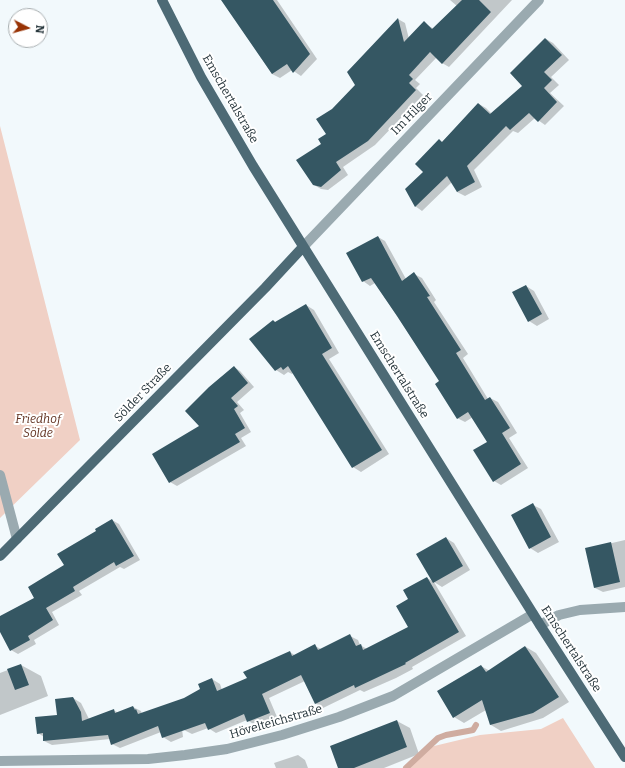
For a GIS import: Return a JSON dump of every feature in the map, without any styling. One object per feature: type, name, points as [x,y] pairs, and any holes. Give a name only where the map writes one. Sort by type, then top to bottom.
[{"type":"main road","name":"Emschertalstraße","points":[[162,0],[201,76],[253,166],[533,614],[625,757]]},
{"type":"main road","name":"Sölder Straße","points":[[0,556],[303,247]]},
{"type":"street","name":"Im Hilger","points":[[303,247],[539,0]]},
{"type":"street","points":[[0,475],[17,539]]},
{"type":"street","points":[[540,625],[559,615],[580,610],[625,607]]},
{"type":"street","name":"Hövelteichstraße","points":[[0,760],[109,760],[163,758],[227,749],[282,735],[339,717],[392,696],[533,614]]},
{"type":"green space","name":"Friedhof Sölde","points":[[0,126],[80,440],[0,518]]},
{"type":"green space","points":[[563,718],[595,768],[406,768],[430,747],[480,735],[541,729]]},
{"type":"building","points":[[221,0],[273,0],[310,54],[293,73],[287,64],[272,74]]},
{"type":"building","points":[[462,0],[479,0],[491,12],[442,64],[430,52],[409,75],[413,79],[409,83],[416,90],[368,141],[336,162],[341,170],[321,187],[313,185],[296,160],[321,144],[318,139],[326,134],[316,119],[332,109],[355,85],[347,72],[398,18],[404,42],[424,21],[432,29]]},
{"type":"building","points":[[545,38],[562,55],[544,72],[552,80],[544,88],[557,102],[538,122],[529,113],[510,130],[506,126],[467,166],[475,182],[457,192],[447,176],[415,207],[405,189],[423,172],[415,164],[439,139],[442,142],[478,103],[490,114],[522,86],[510,73]]},
{"type":"building","points":[[378,236],[402,281],[414,272],[430,296],[427,297],[461,350],[456,353],[485,400],[490,397],[510,428],[502,433],[521,464],[493,482],[473,450],[487,442],[468,412],[457,419],[435,384],[439,381],[397,316],[371,278],[362,282],[346,253]]},
{"type":"building","points":[[526,285],[542,314],[528,322],[512,292]]},
{"type":"building","points":[[306,304],[332,348],[322,354],[382,450],[352,468],[288,366],[283,370],[281,367],[275,371],[249,339],[273,320],[275,322]]},
{"type":"building","points":[[234,366],[248,383],[231,398],[238,406],[234,409],[245,428],[235,434],[240,442],[169,483],[152,454],[199,426],[185,411],[209,387]]},
{"type":"building","points":[[533,503],[551,537],[529,549],[511,515]]},
{"type":"building","points":[[112,519],[134,556],[116,566],[114,562],[73,587],[75,591],[46,608],[53,620],[28,636],[30,640],[10,651],[0,632],[0,616],[34,598],[28,587],[64,565],[57,554],[96,531],[95,529]]},
{"type":"building","points":[[446,537],[463,566],[433,583],[416,554]]},
{"type":"building","points":[[611,542],[620,582],[594,588],[585,548]]},
{"type":"building","points":[[427,577],[459,632],[405,663],[406,664],[355,688],[354,685],[315,704],[301,675],[262,694],[270,713],[247,722],[244,714],[208,730],[205,723],[162,738],[158,726],[111,745],[108,735],[43,741],[43,733],[37,734],[35,717],[57,715],[55,699],[73,697],[81,712],[82,721],[114,709],[115,713],[133,706],[138,714],[184,698],[200,689],[198,684],[212,678],[217,691],[247,678],[243,672],[290,651],[292,656],[315,644],[318,650],[350,634],[356,646],[361,644],[363,650],[408,627],[396,606],[408,599],[403,590]]},
{"type":"building","points":[[525,646],[559,697],[533,713],[490,725],[482,700],[453,718],[437,691],[481,665],[486,672]]},
{"type":"building","points":[[21,664],[29,685],[15,690],[7,669]]},
{"type":"building","points":[[397,720],[407,747],[354,768],[338,768],[330,746]]},
{"type":"waterway","points":[[406,768],[438,738],[473,730],[476,725]]}]
